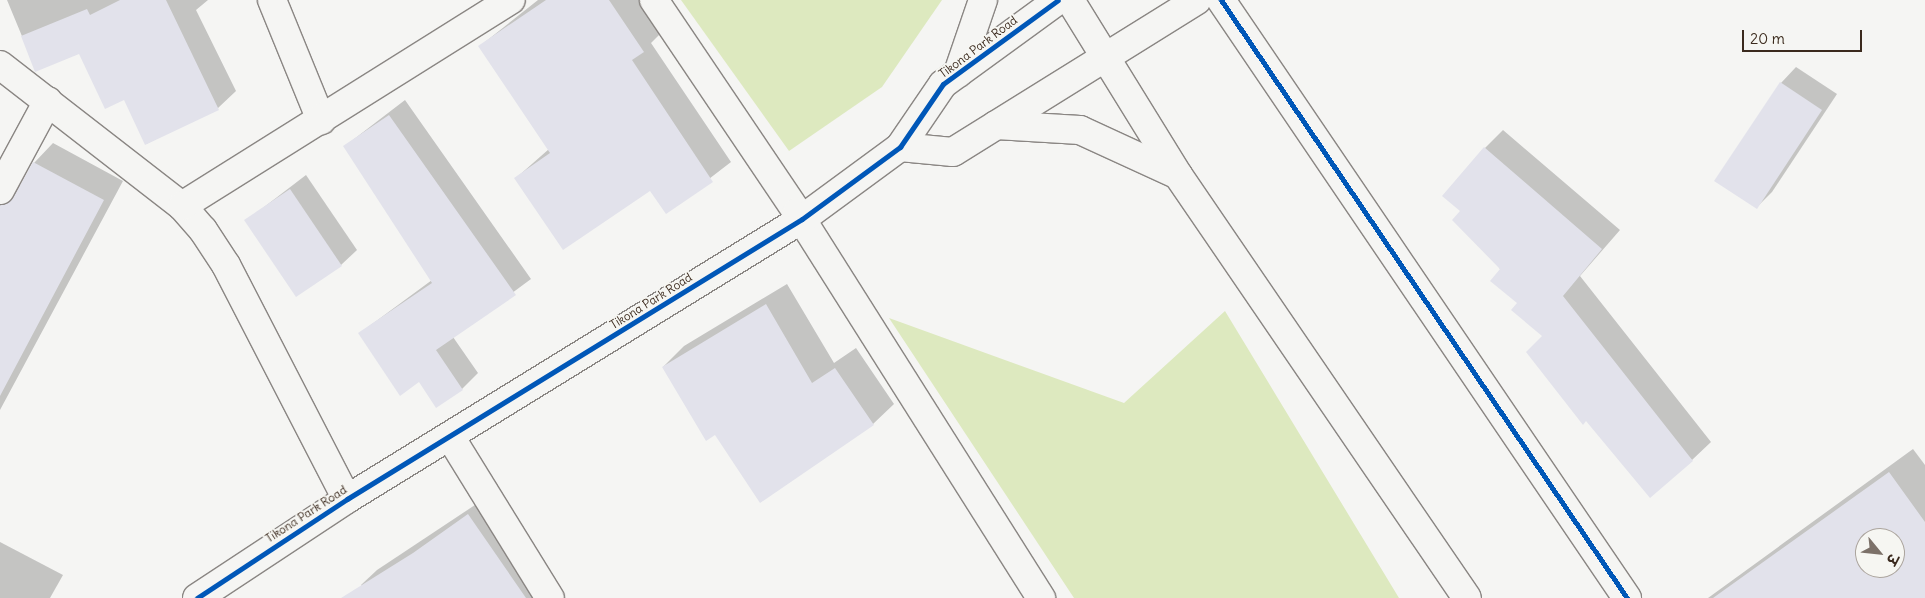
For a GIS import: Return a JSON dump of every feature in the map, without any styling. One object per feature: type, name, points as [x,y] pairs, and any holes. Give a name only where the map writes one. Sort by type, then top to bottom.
[{"type":"street","points":[[272,0],[321,120]]},
{"type":"street","points":[[182,206],[511,0]]},
{"type":"street","points":[[654,0],[802,219],[1041,598]]},
{"type":"street","name":"Tikona Park Road","points":[[958,73],[983,0]]},
{"type":"street","name":"Tikona Park Road","points":[[197,598],[347,498],[451,438],[802,219],[900,147],[933,95],[958,73],[1058,0]]},
{"type":"street","points":[[1070,0],[1102,57],[1178,175],[1467,598]]},
{"type":"street","points":[[900,147],[953,152],[1102,57],[1197,0]]},
{"type":"street","points":[[1221,0],[1627,598]]},
{"type":"street","points":[[0,65],[182,206],[226,265],[347,498]]},
{"type":"street","points":[[0,190],[48,101]]},
{"type":"street","points":[[996,125],[1080,130],[1178,175]]},
{"type":"street","points":[[451,438],[550,598]]},
{"type":"green space","points":[[681,0],[942,0],[882,87],[789,151]]},
{"type":"green space","points":[[1225,311],[1399,598],[1074,598],[889,318],[1124,403]]},
{"type":"building","points":[[120,0],[166,0],[219,110],[145,145],[124,100],[105,109],[79,54],[35,72],[21,36],[87,9],[90,15]]},
{"type":"building","points":[[546,0],[609,0],[644,52],[632,60],[713,182],[666,214],[650,191],[563,250],[514,178],[550,153],[478,46]]},
{"type":"building","points":[[1780,82],[1822,110],[1757,209],[1714,181]]},
{"type":"building","points":[[389,115],[516,295],[436,350],[463,390],[436,408],[419,382],[400,396],[358,333],[432,283],[343,146]]},
{"type":"building","points":[[1484,147],[1602,249],[1563,296],[1693,461],[1650,498],[1586,421],[1583,425],[1526,352],[1542,336],[1511,310],[1517,303],[1490,281],[1500,269],[1452,220],[1460,211],[1442,196]]},
{"type":"building","points":[[33,162],[104,200],[0,396],[0,206],[13,198]]},
{"type":"building","points":[[290,189],[342,266],[296,297],[244,220]]},
{"type":"building","points":[[766,304],[812,383],[835,368],[874,425],[760,503],[715,435],[706,441],[662,367]]},
{"type":"building","points":[[1889,472],[1925,522],[1925,598],[1713,598]]},
{"type":"building","points":[[468,514],[526,598],[341,598],[413,553]]},
{"type":"cycle path","points":[[197,598],[347,499],[802,219],[900,147],[943,84],[1058,0]]},
{"type":"cycle path","points":[[1221,0],[1627,598]]}]
